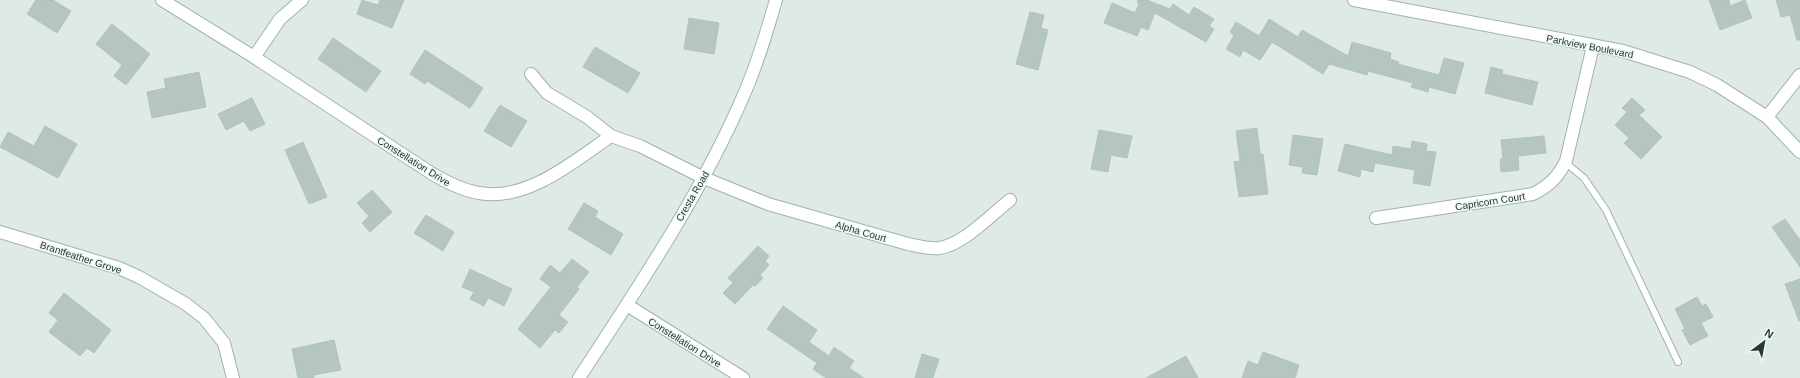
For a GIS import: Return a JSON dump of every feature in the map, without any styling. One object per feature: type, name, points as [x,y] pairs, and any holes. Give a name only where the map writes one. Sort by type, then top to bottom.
[{"type":"street","name":"Constellation Drive","points":[[162,0],[254,57],[430,173],[450,184],[479,193],[496,194],[514,192],[529,187],[545,179],[611,136]]},
{"type":"street","points":[[254,57],[280,19],[302,0]]},
{"type":"street","name":"Cresta Road","points":[[579,378],[627,305],[704,178],[745,92],[763,46],[776,0]]},
{"type":"street","name":"Parkview Boulevard","points":[[1354,0],[1623,51],[1690,72],[1717,85],[1767,117],[1800,152]]},
{"type":"street","name":"Capricorn Court","points":[[1376,218],[1533,194],[1551,183],[1559,175],[1566,163],[1572,143],[1593,46]]},
{"type":"street","points":[[530,74],[547,93],[588,117],[611,136],[640,146],[704,178]]},
{"type":"street","points":[[1767,117],[1800,75]]},
{"type":"street","name":"Alpha Court","points":[[704,178],[768,204],[926,248],[945,247],[963,238],[1010,200]]},
{"type":"street","name":"Brantfeather Grove","points":[[0,232],[119,268],[186,304],[204,318],[224,343],[231,377]]},
{"type":"street","name":"Constellation Drive","points":[[627,305],[743,378]]},
{"type":"lane","points":[[1566,163],[1584,178],[1603,205],[1678,362]]},
{"type":"building","points":[[36,0],[53,0],[71,11],[57,33],[27,14]]},
{"type":"building","points":[[362,0],[378,5],[380,0],[404,0],[392,28],[357,14]]},
{"type":"building","points":[[1138,0],[1147,0],[1170,9],[1173,4],[1189,15],[1194,7],[1214,19],[1209,26],[1214,29],[1206,42],[1155,13],[1148,30],[1141,27],[1137,36],[1104,23],[1112,3],[1135,13],[1139,4],[1137,2]]},
{"type":"building","points":[[1709,0],[1729,0],[1730,6],[1745,0],[1752,18],[1720,30]]},
{"type":"building","points":[[1776,0],[1800,0],[1800,40],[1797,40],[1790,15],[1781,17]]},
{"type":"building","points":[[1030,12],[1044,15],[1041,28],[1048,30],[1038,70],[1016,64]]},
{"type":"building","points":[[689,18],[719,23],[714,54],[684,49]]},
{"type":"building","points":[[1269,19],[1298,37],[1302,30],[1348,56],[1352,42],[1391,53],[1390,59],[1399,62],[1398,64],[1439,75],[1444,58],[1464,63],[1455,94],[1429,87],[1428,92],[1411,87],[1413,83],[1368,71],[1367,75],[1329,64],[1323,74],[1272,42],[1260,60],[1243,50],[1240,57],[1226,49],[1234,35],[1230,32],[1236,22],[1259,36]]},
{"type":"building","points":[[112,24],[150,54],[126,85],[114,76],[122,65],[96,44]]},
{"type":"building","points":[[333,38],[381,71],[366,92],[318,59]]},
{"type":"building","points":[[595,47],[640,73],[628,93],[583,67]]},
{"type":"building","points":[[425,50],[483,88],[470,108],[427,81],[425,84],[410,74]]},
{"type":"building","points":[[1491,67],[1503,70],[1502,74],[1538,82],[1532,105],[1485,93]]},
{"type":"building","points":[[199,72],[206,107],[152,118],[147,92],[166,88],[164,79]]},
{"type":"building","points":[[252,98],[265,124],[250,131],[244,121],[226,130],[218,114]]},
{"type":"building","points":[[1632,98],[1645,110],[1639,115],[1662,137],[1641,159],[1624,143],[1629,138],[1615,125],[1627,112],[1622,108]]},
{"type":"building","points":[[500,105],[527,121],[511,147],[484,131]]},
{"type":"building","points":[[45,126],[77,144],[58,178],[0,147],[8,132],[34,146]]},
{"type":"building","points":[[1257,128],[1260,154],[1263,154],[1268,194],[1239,197],[1234,162],[1240,161],[1236,131]]},
{"type":"building","points":[[1099,130],[1132,136],[1127,158],[1111,155],[1108,172],[1091,169]]},
{"type":"building","points":[[1293,135],[1323,139],[1317,175],[1302,173],[1303,167],[1289,165]]},
{"type":"building","points":[[1544,136],[1546,153],[1518,156],[1519,170],[1501,172],[1500,159],[1503,159],[1501,140]]},
{"type":"building","points":[[1412,141],[1427,144],[1426,151],[1436,152],[1430,186],[1413,183],[1415,170],[1375,163],[1373,172],[1361,169],[1360,177],[1338,171],[1345,144],[1392,155],[1393,146],[1411,149]]},
{"type":"building","points":[[303,142],[327,197],[309,204],[285,150]]},
{"type":"building","points":[[372,190],[392,212],[370,232],[362,223],[369,216],[357,203]]},
{"type":"building","points":[[584,203],[598,211],[595,217],[623,234],[611,255],[568,229]]},
{"type":"building","points":[[426,215],[454,232],[443,251],[414,233]]},
{"type":"building","points":[[1785,219],[1800,240],[1800,267],[1772,227]]},
{"type":"building","points":[[758,246],[769,256],[765,261],[769,265],[760,275],[763,278],[755,286],[753,285],[735,304],[723,293],[733,283],[728,278]]},
{"type":"building","points":[[572,259],[589,272],[577,287],[579,289],[559,315],[568,322],[559,333],[555,330],[540,348],[518,329],[551,287],[540,279],[550,265],[560,273]]},
{"type":"building","points":[[470,269],[512,289],[504,306],[488,298],[484,306],[470,299],[474,292],[462,287]]},
{"type":"building","points":[[1800,279],[1800,321],[1799,321],[1785,284]]},
{"type":"building","points":[[64,293],[111,330],[94,353],[87,348],[80,356],[49,332],[58,320],[49,313]]},
{"type":"building","points":[[1697,297],[1702,306],[1706,304],[1713,317],[1701,323],[1708,336],[1690,345],[1682,330],[1685,329],[1675,309]]},
{"type":"building","points":[[783,306],[817,330],[809,342],[829,356],[834,347],[854,361],[849,368],[864,378],[826,378],[813,369],[817,363],[767,329]]},
{"type":"building","points":[[334,340],[341,370],[313,375],[314,378],[298,378],[292,349]]},
{"type":"building","points":[[1263,352],[1299,365],[1295,378],[1242,378],[1248,361],[1258,365]]},
{"type":"building","points":[[922,354],[939,359],[933,378],[915,378]]},
{"type":"building","points":[[1186,356],[1198,378],[1146,378]]}]
